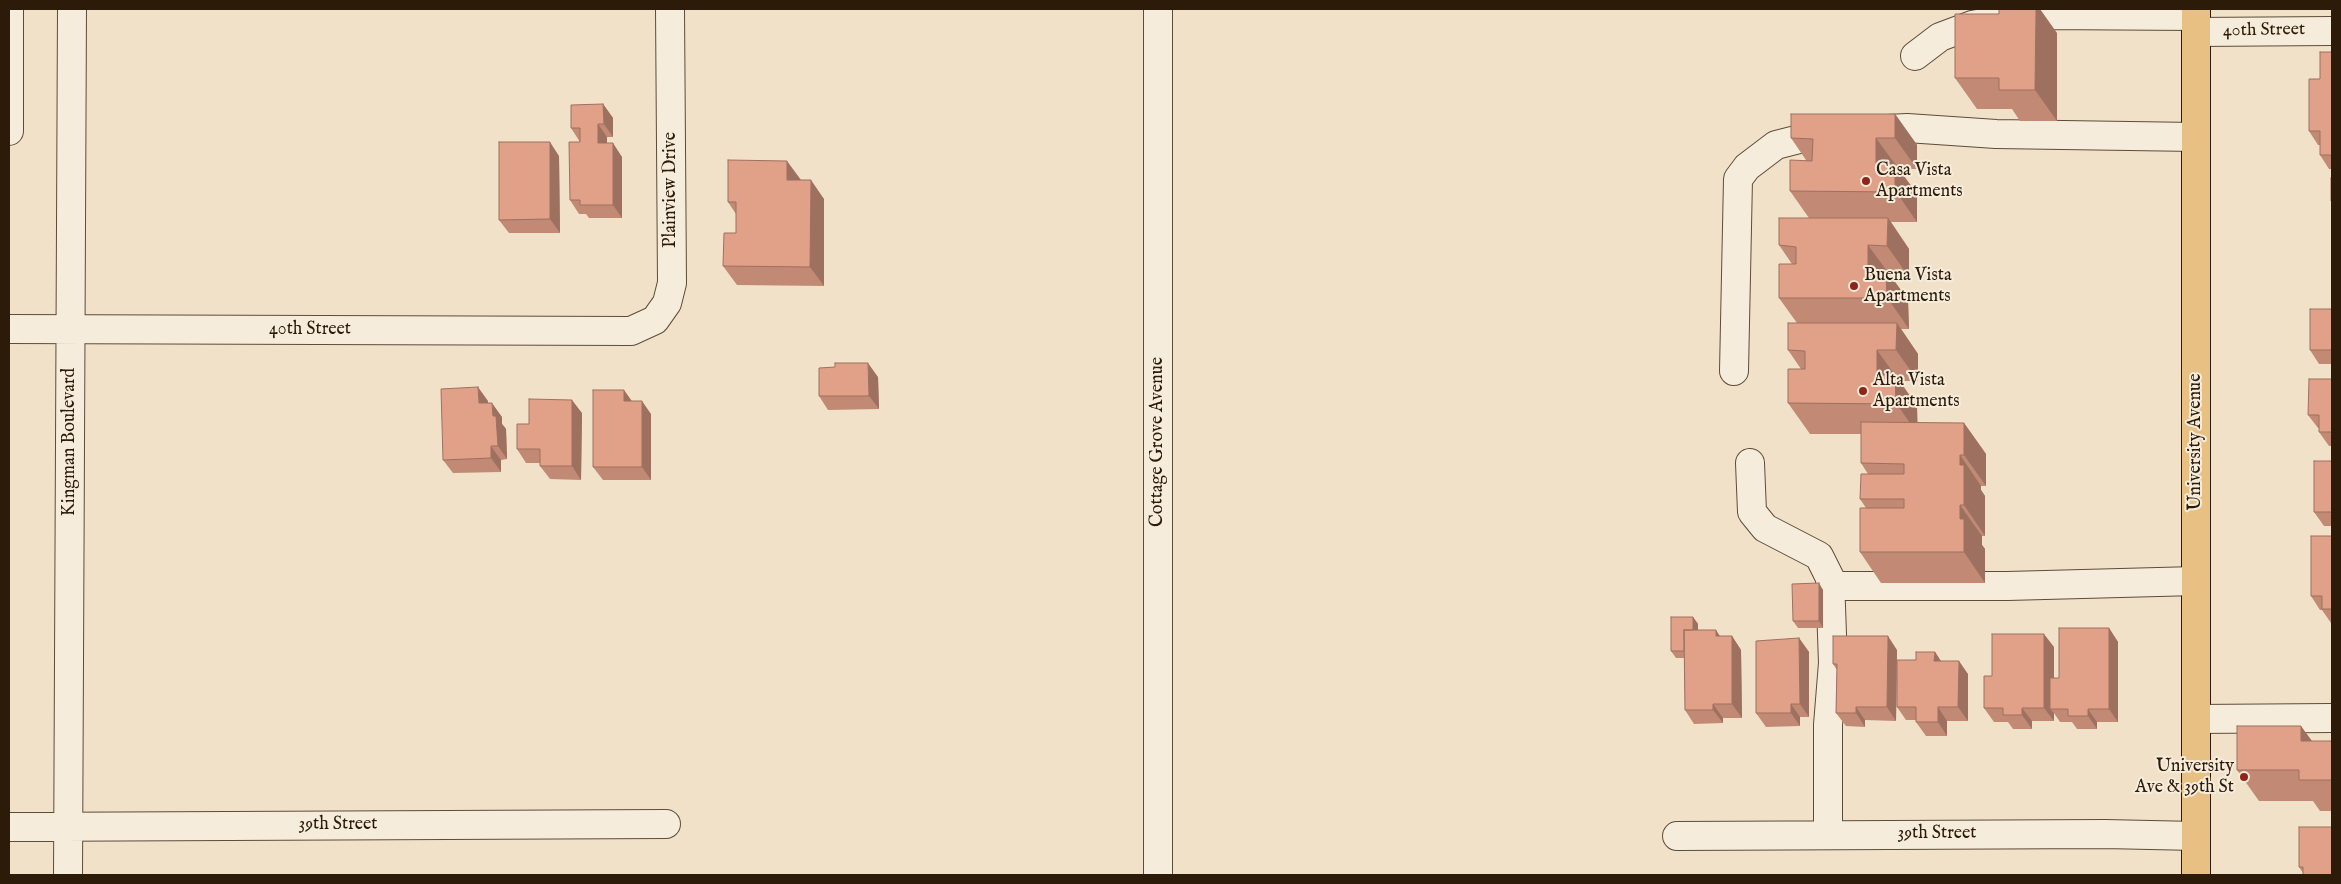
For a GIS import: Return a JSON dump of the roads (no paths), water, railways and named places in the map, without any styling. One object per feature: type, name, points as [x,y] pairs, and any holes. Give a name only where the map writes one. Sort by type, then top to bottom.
[{"type":"main road","name":"University Avenue","points":[[2196,19],[2196,875]]},
{"type":"street","points":[[9,9],[9,131]]},
{"type":"street","name":"Kingman Boulevard","points":[[68,875],[72,9]]},
{"type":"street","name":"Plainview Drive","points":[[611,331],[631,331],[654,320],[667,303],[672,283],[670,9]]},
{"type":"street","name":"Cottage Grove Avenue","points":[[1158,9],[1158,875]]},
{"type":"street","name":"40th Street","points":[[1915,56],[1940,37],[1972,25],[2040,15],[2196,19],[2332,31]]},
{"type":"street","points":[[1734,372],[1738,180],[1748,167],[1776,145],[1828,132],[1907,128],[1996,134],[2196,137]]},
{"type":"street","name":"40th Street","points":[[9,328],[611,331]]},
{"type":"street","points":[[1750,463],[1752,512],[1764,528],[1819,556],[1830,578],[1833,663],[1828,725],[1828,834]]},
{"type":"street","points":[[1830,586],[2007,586],[2196,581]]},
{"type":"street","points":[[2196,719],[2332,718]]},
{"type":"street","name":"39th Street","points":[[9,827],[666,824]]},
{"type":"street","name":"39th Street","points":[[1677,836],[1828,834],[2105,834],[2196,836]]},
{"type":"place","name":"Casa Vista Apartments","points":[[1866,181]]},
{"type":"place","name":"Buena Vista Apartments","points":[[1854,286]]},
{"type":"place","name":"Alta Vista Apartments","points":[[1863,391]]},
{"type":"place","name":"University Ave & 39th St","points":[[2244,777]]}]
